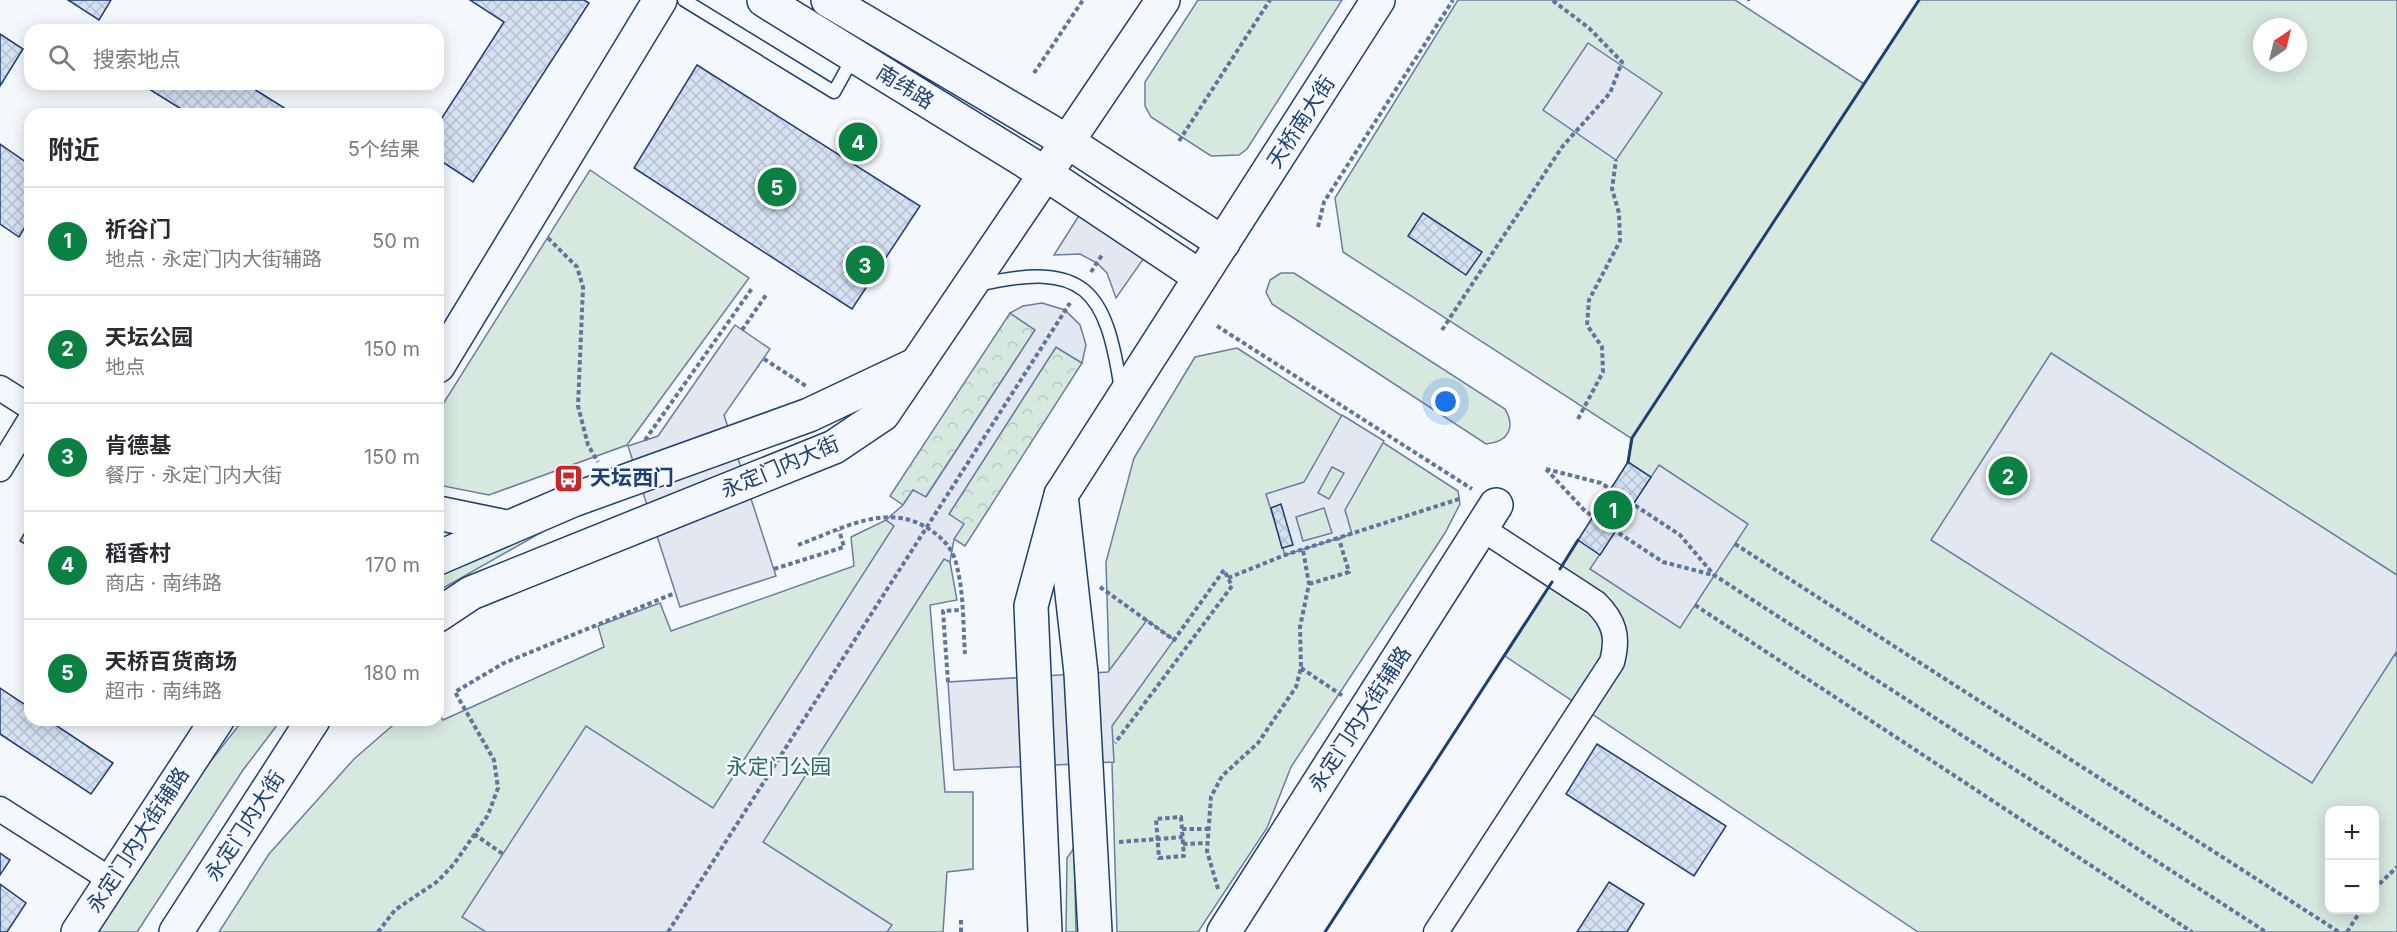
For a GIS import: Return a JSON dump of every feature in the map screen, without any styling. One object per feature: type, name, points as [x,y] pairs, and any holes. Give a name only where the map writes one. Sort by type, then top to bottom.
[{"type":"street","points":[[444,356],[660,0]]},
{"type":"street","name":"南纬路","points":[[764,0],[863,41],[1068,142],[1223,243]]},
{"type":"street","name":"南纬路","points":[[828,0],[863,41],[1046,174],[1199,276]]},
{"type":"street","points":[[1068,142],[1163,0]]},
{"type":"street","name":"天桥南大街","points":[[1223,243],[1378,0]]},
{"type":"street","name":"永定门内大街","points":[[444,611],[471,593],[834,447],[883,414],[1068,142]]},
{"type":"street","points":[[1045,932],[1031,606],[1061,495],[1199,276],[1223,243]]},
{"type":"street","points":[[444,555],[506,527],[619,482],[738,438],[809,415],[917,364]]},
{"type":"street","points":[[0,388],[24,403]]},
{"type":"street","points":[[0,469],[24,430]]},
{"type":"street","points":[[1061,495],[1071,566],[1081,673],[1095,932]]},
{"type":"street","points":[[444,514],[506,527]]},
{"type":"street","points":[[1436,932],[1612,662],[1615,650],[1615,628],[1610,616],[1489,517]]},
{"type":"street","name":"永定门内大街辅路","points":[[1224,932],[1489,517]]},
{"type":"street","points":[[198,749],[213,726]]},
{"type":"street","points":[[198,749],[219,726]]},
{"type":"street","name":"永定门内大街","points":[[176,932],[309,726]]},
{"type":"street","name":"永定门内大街辅路","points":[[78,932],[198,749]]},
{"type":"street","points":[[0,809],[111,880]]},
{"type":"lane","points":[[684,0],[834,92],[863,41]]},
{"type":"lane","points":[[970,286],[1009,278],[1032,278],[1064,280],[1081,287],[1093,297],[1105,314],[1114,342],[1123,397]]},
{"type":"path","points":[[1034,73],[1083,0]]},
{"type":"path","points":[[1179,141],[1270,0]]},
{"type":"path","points":[[1318,227],[1324,202],[1453,0]]},
{"type":"path","points":[[1442,330],[1562,147],[1611,93],[1622,62],[1589,28],[1552,0]]},
{"type":"path","points":[[1578,419],[1603,372],[1602,347],[1587,325],[1588,308],[1589,300],[1620,241],[1619,213],[1612,189],[1617,160]]},
{"type":"path","points":[[526,221],[577,267],[583,287],[578,406],[588,445],[619,482]]},
{"type":"path","points":[[668,932],[1102,255]]},
{"type":"path","points":[[645,440],[753,287]]},
{"type":"path","points":[[742,330],[766,295]]},
{"type":"path","points":[[1217,326],[1489,517]]},
{"type":"path","points":[[764,359],[810,388]]},
{"type":"path","points":[[1714,575],[1663,562],[1585,511],[1546,469],[1601,483],[1680,535],[1714,575],[2266,932]]},
{"type":"path","points":[[1228,578],[1303,550],[1459,499]]},
{"type":"path","points":[[798,545],[875,518],[898,516],[914,520],[927,528],[951,548],[958,568],[965,654]]},
{"type":"path","points":[[774,569],[844,547],[839,530]]},
{"type":"path","points":[[1309,584],[1349,572],[1339,538]]},
{"type":"path","points":[[1735,544],[2339,932]]},
{"type":"path","points":[[1220,896],[1207,852],[1210,797],[1222,776],[1258,743],[1296,687],[1301,668],[1300,627],[1309,584],[1303,550]]},
{"type":"path","points":[[1071,566],[1174,640],[1224,570],[1232,586],[1113,746]]},
{"type":"path","points":[[378,932],[395,910],[438,881],[454,864],[488,815],[498,788],[494,760],[481,733],[454,692],[504,663],[675,592]]},
{"type":"path","points":[[1695,605],[2192,932]]},
{"type":"path","points":[[948,682],[943,611],[961,610]]},
{"type":"path","points":[[1301,668],[1346,698]]},
{"type":"path","points":[[1181,817],[1183,837],[1184,856],[1159,858],[1156,819],[1181,817]]},
{"type":"path","points":[[1182,829],[1208,829]]},
{"type":"path","points":[[474,834],[504,854]]},
{"type":"path","points":[[1115,842],[1183,837]]},
{"type":"path","points":[[1183,844],[1207,843]]},
{"type":"path","points":[[2379,884],[2397,867]]},
{"type":"path","points":[[2347,932],[2358,914]]},
{"type":"path","points":[[960,932],[961,918]]},
{"type":"green space","points":[[1198,0],[1342,0],[1247,149],[1239,155],[1211,156],[1151,117],[1145,106],[1145,82]]},
{"type":"green space","points":[[1458,0],[1735,0],[1864,84],[1919,0],[2397,0],[2397,932],[1918,932],[1505,656],[1628,462],[1631,438],[1343,252],[1335,198]]},
{"type":"green space","points":[[590,170],[749,278],[627,445],[489,495],[444,486],[444,402]]},
{"type":"green space","points":[[1281,273],[1294,273],[1505,409],[1510,422],[1508,433],[1494,443],[1486,444],[1272,304],[1266,292],[1270,280]]},
{"type":"green space","points":[[1010,313],[1035,330],[925,498],[913,490],[903,505],[890,496]]},
{"type":"green space","points":[[1056,347],[1082,363],[965,546],[954,539],[949,514]]},
{"type":"green space","points":[[1237,348],[1458,491],[1460,504],[1445,533],[1291,767],[1267,828],[1198,932],[1117,932],[1106,562],[1134,458],[1195,357]]},
{"type":"green space","name":"永定门公园","points":[[886,520],[950,562],[957,600],[930,605],[945,792],[973,792],[973,869],[947,872],[943,932],[219,932],[269,854],[354,759],[392,726],[444,726],[444,720],[604,647],[598,626],[660,603],[671,631],[854,566],[851,537]]},
{"type":"green space","points":[[549,528],[444,588],[444,572]]},
{"type":"green space","points":[[238,726],[276,726],[243,770],[137,932],[96,932],[203,771]]},
{"type":"green space","points":[[1074,848],[1076,932],[1066,932],[1067,858]]},
{"type":"shaded area","points":[[1588,43],[1662,93],[1616,160],[1543,110]]},
{"type":"shaded area","points":[[1080,214],[1144,258],[1116,298],[1107,273],[1097,263],[1080,254],[1054,255]]},
{"type":"shaded area","points":[[1042,303],[1065,310],[1080,325],[1086,345],[1082,363],[1056,347],[949,514],[964,524],[954,539],[950,562],[944,559],[763,842],[892,925],[887,932],[486,932],[462,917],[586,726],[713,808],[894,526],[886,520],[903,505],[913,490],[926,497],[1035,330],[1010,313],[1023,306]]},
{"type":"shaded area","points":[[735,325],[770,349],[724,415],[776,576],[680,607],[628,446],[658,436]]},
{"type":"shaded area","points":[[2051,353],[2397,575],[2397,651],[2312,783],[1931,540]]},
{"type":"shaded area","points":[[1342,415],[1384,441],[1345,510],[1352,534],[1285,555],[1266,494],[1304,482]],"holes":[[[1332,467],[1344,473],[1329,499],[1318,493]],[[1324,508],[1332,533],[1303,541],[1296,517]]]},
{"type":"shaded area","points":[[1659,465],[1748,524],[1680,628],[1590,569]]},
{"type":"shaded area","points":[[1147,620],[1174,640],[1112,726],[1114,762],[954,770],[948,682],[1108,672]]},
{"type":"building","points":[[68,0],[111,0],[99,20]]},
{"type":"building","points":[[470,0],[584,0],[589,3],[473,182],[444,163],[444,115],[504,22]]},
{"type":"building","points":[[0,34],[23,49],[0,86]]},
{"type":"building","points":[[697,65],[920,206],[852,309],[634,168]]},
{"type":"building","points":[[151,90],[256,90],[284,108],[179,108]]},
{"type":"building","points":[[0,144],[24,161],[24,229],[19,237],[0,224]]},
{"type":"building","points":[[1423,213],[1482,252],[1466,275],[1408,236]]},
{"type":"building","points":[[1628,462],[1651,477],[1600,555],[1578,540]]},
{"type":"building","points":[[1281,504],[1293,545],[1282,548],[1271,508]]},
{"type":"building","points":[[0,688],[24,704],[24,726],[57,726],[113,763],[91,794],[0,734]]},
{"type":"building","points":[[1597,744],[1726,826],[1694,876],[1566,794]]},
{"type":"building","points":[[0,853],[10,860],[0,875]]},
{"type":"building","points":[[1609,882],[1644,904],[1627,932],[1577,932]]},
{"type":"building","points":[[0,884],[26,903],[7,932],[0,932]]},
{"type":"wall","points":[[1628,462],[1632,438],[1919,0]]},
{"type":"wall","points":[[1560,569],[1578,540]]},
{"type":"wall","points":[[1325,932],[1552,582]]},
{"type":"place","name":"稻香村","points":[[858,142]]},
{"type":"place","name":"天桥百货商场","points":[[777,187]]},
{"type":"place","name":"肯德基","points":[[865,265]]},
{"type":"place","name":"天坛公园","points":[[2008,476]]},
{"type":"place","name":"天坛西门","points":[[569,478]]},
{"type":"place","name":"祈谷门","points":[[1613,510]]}]
